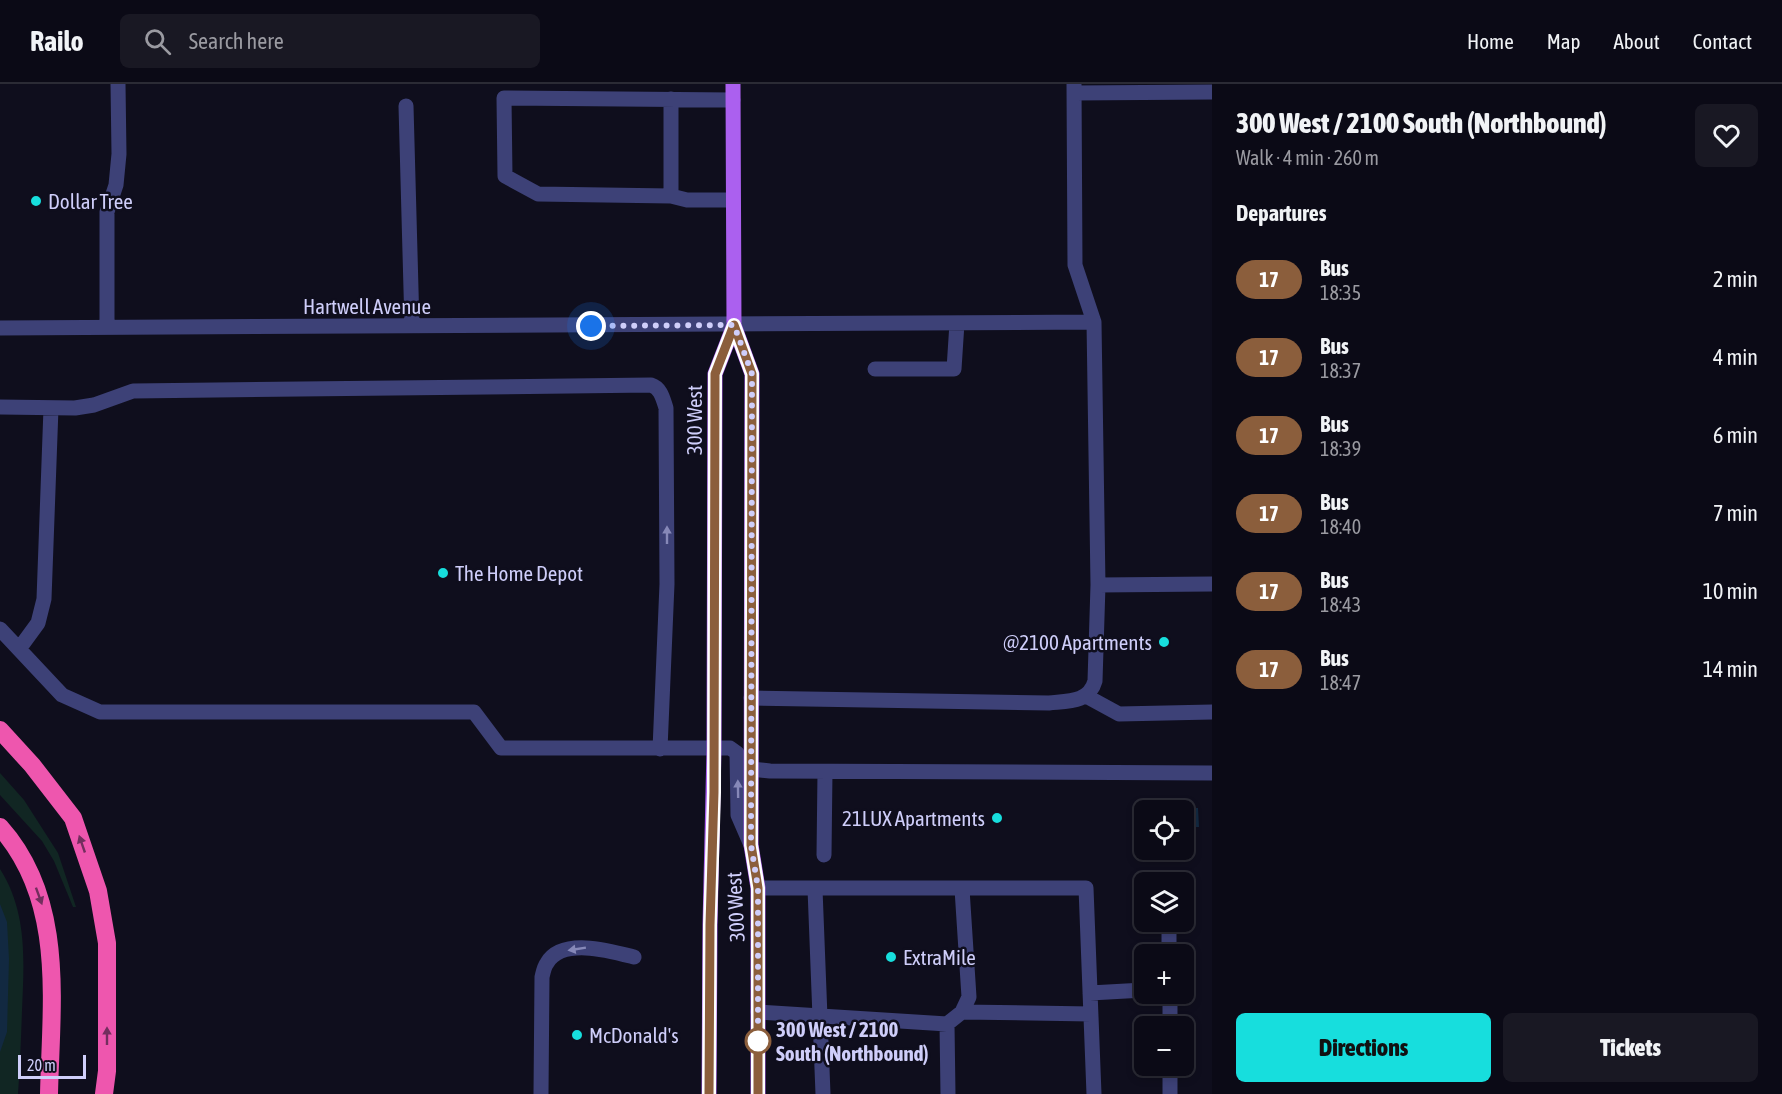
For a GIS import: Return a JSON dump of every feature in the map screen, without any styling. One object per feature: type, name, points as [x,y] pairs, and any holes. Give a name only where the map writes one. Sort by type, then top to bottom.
[{"type":"highway","points":[[0,730],[32,765],[73,818],[98,891],[107,943],[107,1071],[104,1094]]},
{"type":"highway","points":[[0,827],[24,861],[40,899],[46,921],[52,986],[49,1094]]},
{"type":"main road","name":"300 West","points":[[733,92],[734,325],[752,374],[751,845],[758,888],[758,1094]]},
{"type":"main road","name":"300 West","points":[[710,1094],[715,374],[734,325]]},
{"type":"street","points":[[107,327],[107,212],[116,186],[119,154],[118,84]]},
{"type":"street","points":[[751,698],[1049,703],[1079,699],[1086,696],[1094,687],[1098,585],[1094,322],[1075,265],[1074,88],[1212,92]]},
{"type":"street","points":[[732,200],[687,200],[671,196],[538,194],[505,176],[504,98],[671,99],[733,92]]},
{"type":"street","points":[[671,99],[671,196]]},
{"type":"street","points":[[406,106],[411,326]]},
{"type":"street","name":"Hartwell Avenue","points":[[0,328],[1094,322]]},
{"type":"street","points":[[875,369],[954,369],[957,323]]},
{"type":"street","points":[[0,407],[75,408],[94,405],[133,391],[656,386],[666,408],[667,584],[660,749]]},
{"type":"street","points":[[19,650],[38,622],[44,599],[51,408]]},
{"type":"street","points":[[1098,585],[1212,584]]},
{"type":"street","points":[[0,629],[62,695],[100,712],[474,712],[501,748],[730,748],[737,753],[738,815],[751,845]]},
{"type":"street","points":[[1086,696],[1119,714],[1212,712]]},
{"type":"street","points":[[751,770],[1212,773]]},
{"type":"street","points":[[824,855],[825,772]]},
{"type":"street","points":[[758,888],[1086,888],[1094,1094]]},
{"type":"street","points":[[814,889],[823,1094]]},
{"type":"street","points":[[758,1012],[946,1024],[962,1012],[969,997],[962,889]]},
{"type":"street","points":[[541,1094],[542,977],[548,961],[561,952],[582,947],[634,957]]},
{"type":"street","points":[[1090,993],[1134,991]]},
{"type":"street","points":[[962,1012],[1091,1014]]},
{"type":"street","points":[[946,1024],[948,1094]]},
{"type":"street","points":[[1170,1076],[1170,1094]]},
{"type":"green space","points":[[0,773],[24,800],[58,853],[76,907],[73,907],[54,861],[42,841],[0,795]]},
{"type":"green space","points":[[0,869],[16,903],[22,938],[23,974],[18,1094],[0,1094]]},
{"type":"water","points":[[1194,808],[1198,808],[1199,827],[1194,827]]},
{"type":"water","points":[[0,904],[7,922],[9,959],[7,1032],[0,1052]]},
{"type":"bus line","name":"17","points":[[709,1094],[714,792],[715,374],[734,325],[752,374],[751,845],[758,888],[758,1094]]},
{"type":"place","name":"Dollar Tree","points":[[36,201]]},
{"type":"place","name":"The Home Depot","points":[[443,573]]},
{"type":"place","name":"@2100 Apartments","points":[[1164,642]]},
{"type":"place","name":"21LUX Apartments","points":[[997,818]]},
{"type":"place","name":"ExtraMile","points":[[891,957]]},
{"type":"place","name":"McDonald's","points":[[577,1035]]},
{"type":"place","name":"300 West / 2100 South (Northbound)","points":[[758,1041]]},
{"type":"route","points":[[591,326],[734,325],[752,374],[751,845],[758,888],[758,1041]]}]
